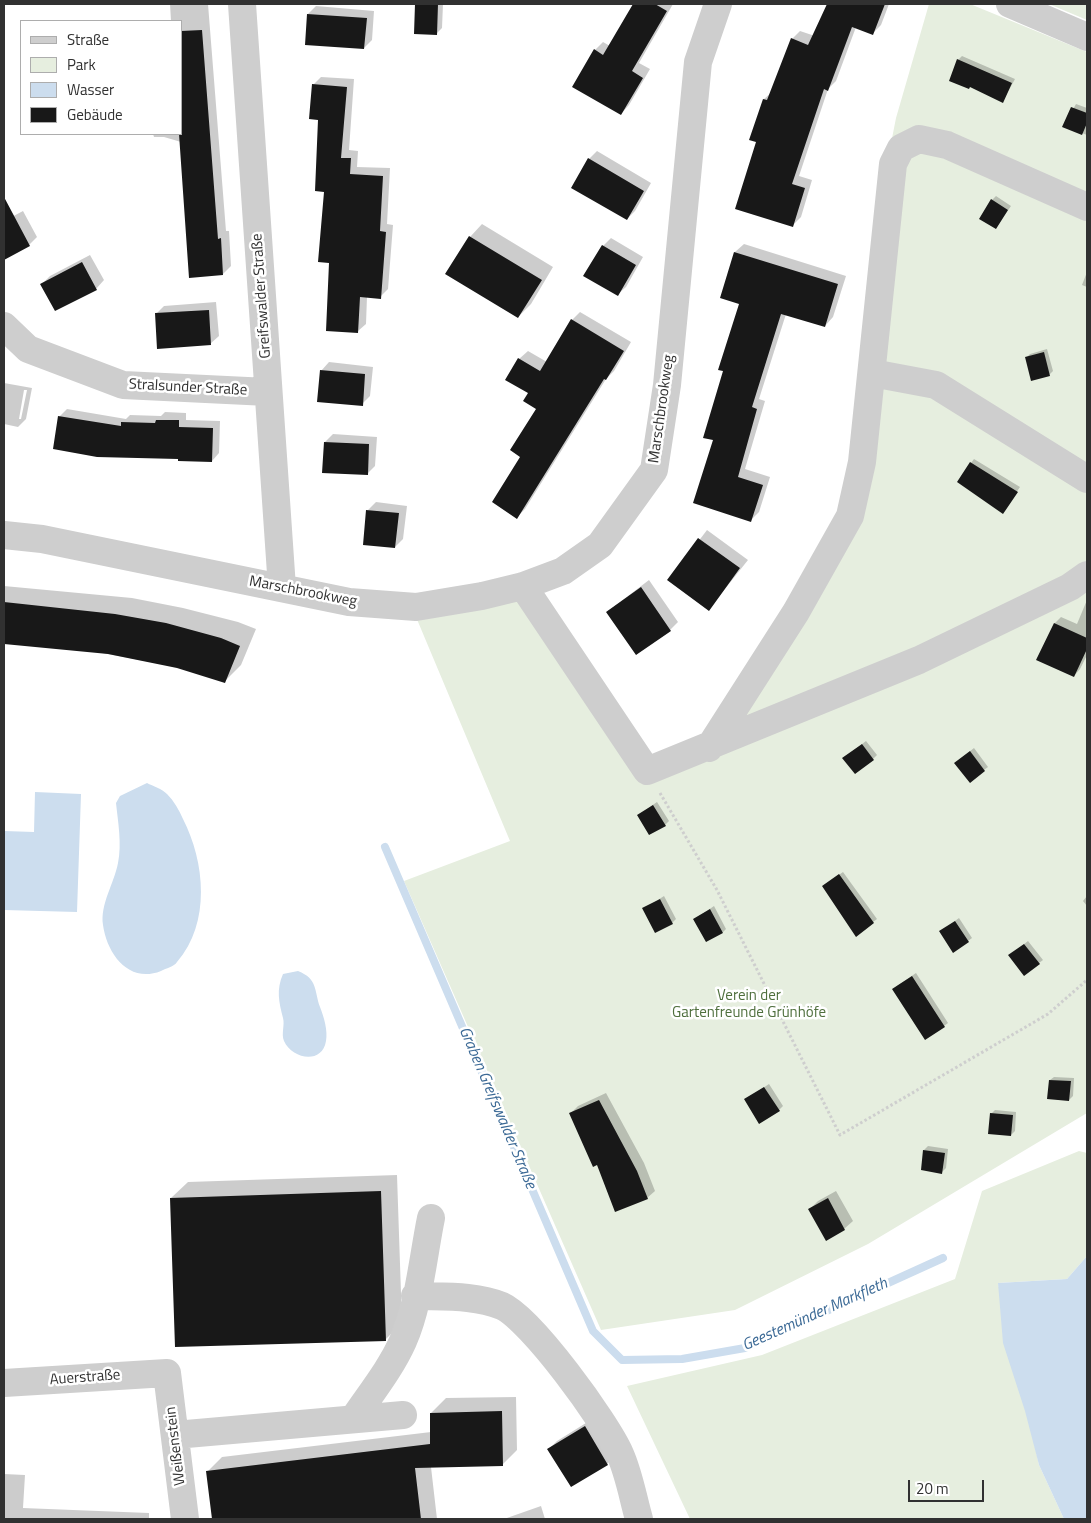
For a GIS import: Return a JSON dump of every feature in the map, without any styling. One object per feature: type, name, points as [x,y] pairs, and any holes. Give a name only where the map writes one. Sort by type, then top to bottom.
[{"type":"street","name":"Greifswalder Straße","points":[[242,4],[282,588]]},
{"type":"street","name":"Marschbrookweg","points":[[4,535],[42,539],[349,602],[416,607],[482,596],[524,586],[563,571],[600,545],[654,470],[667,385],[698,62],[718,4]]},
{"type":"street","points":[[1010,4],[1087,37]]},
{"type":"street","points":[[708,748],[796,612],[850,516],[862,462],[893,164],[901,148],[919,139],[947,145],[1087,207]]},
{"type":"street","name":"Stralsunder Straße","points":[[4,326],[28,349],[124,385],[268,392]]},
{"type":"street","points":[[872,373],[936,385],[1087,479]]},
{"type":"street","points":[[524,586],[647,772],[919,660],[1070,587],[1087,575]]},
{"type":"street","points":[[354,1418],[392,1362],[403,1341],[432,1218]]},
{"type":"street","points":[[415,1296],[467,1298],[486,1302],[501,1306],[527,1325],[547,1348],[614,1443],[624,1467],[639,1519]]},
{"type":"street","name":"Auerstraße","points":[[4,1383],[167,1373]]},
{"type":"street","name":"Weißenstein","points":[[167,1373],[185,1519]]},
{"type":"street","points":[[175,1435],[403,1414]]},
{"type":"path","points":[[647,772],[717,890],[840,1135],[1048,1014],[1087,980]]},
{"type":"green space","name":"Verein der Gartenfreunde Grünhöfe","points":[[929,4],[970,4],[1087,52],[1087,1113],[868,1244],[735,1310],[601,1330],[404,881],[510,841],[416,617],[541,589],[648,756],[704,739],[837,518],[856,450],[885,174],[896,118]]},
{"type":"green space","points":[[1049,4],[1087,4],[1087,20]]},
{"type":"green space","points":[[1079,1151],[1087,1153],[1087,1256],[1067,1279],[998,1283],[1039,1465],[1064,1519],[690,1519],[627,1386],[762,1355],[955,1279],[982,1191]]},
{"type":"water","points":[[147,783],[167,794],[180,812],[196,854],[201,892],[200,911],[188,946],[174,965],[149,974],[130,970],[122,964],[109,946],[103,925],[105,902],[116,871],[120,848],[116,803],[120,796]]},
{"type":"water","points":[[35,792],[81,794],[77,912],[4,910],[4,831],[34,832]]},
{"type":"water","points":[[298,971],[312,981],[316,990],[326,1033],[326,1041],[319,1054],[306,1057],[293,1052],[284,1041],[279,1001],[279,985],[283,974]]},
{"type":"water","points":[[1087,1256],[1087,1519],[1064,1519],[1039,1465],[1025,1411],[1003,1343],[998,1283],[1067,1279]]},
{"type":"building","points":[[415,4],[438,4],[437,35],[414,34]]},
{"type":"building","points":[[633,4],[655,4],[667,11],[632,71],[643,78],[621,115],[572,87],[594,49],[603,55]]},
{"type":"building","points":[[827,4],[885,4],[873,35],[852,27],[828,91],[824,89],[792,184],[805,188],[793,227],[735,209],[756,142],[749,140],[763,99],[767,100],[791,38],[808,45]]},
{"type":"building","points":[[307,14],[367,18],[364,49],[305,45]]},
{"type":"building","points":[[202,30],[218,239],[221,238],[223,275],[189,278],[179,135],[182,135],[182,31]]},
{"type":"building","points":[[957,59],[1012,83],[1003,103],[970,87],[969,89],[949,81]]},
{"type":"building","points":[[312,84],[347,87],[341,158],[351,158],[350,174],[383,176],[380,231],[386,232],[381,299],[360,297],[358,333],[326,331],[329,263],[318,262],[324,192],[315,191],[318,120],[309,119]]},
{"type":"building","points":[[1071,107],[1087,113],[1087,123],[1082,135],[1062,127]]},
{"type":"building","points":[[588,158],[644,191],[627,220],[571,188]]},
{"type":"building","points":[[4,197],[30,246],[4,260]]},
{"type":"building","points":[[991,199],[1008,210],[996,229],[979,219]]},
{"type":"building","points":[[469,236],[542,280],[518,318],[445,274]]},
{"type":"building","points":[[602,245],[636,265],[618,296],[583,276]]},
{"type":"building","points":[[734,252],[838,284],[825,327],[781,314],[752,407],[757,409],[738,477],[763,485],[751,522],[693,503],[713,440],[703,438],[723,371],[718,370],[739,304],[720,298]]},
{"type":"building","points":[[82,262],[97,290],[55,311],[40,284]]},
{"type":"building","points":[[209,310],[211,345],[157,349],[155,313]]},
{"type":"building","points":[[571,319],[624,351],[606,380],[604,379],[517,519],[492,502],[520,457],[510,450],[536,409],[523,401],[528,393],[505,380],[518,358],[540,371]]},
{"type":"building","points":[[1044,352],[1050,376],[1031,381],[1025,357]]},
{"type":"building","points":[[320,370],[365,374],[363,406],[317,402]]},
{"type":"building","points":[[58,416],[121,426],[121,422],[155,423],[156,420],[179,420],[179,427],[213,428],[212,462],[178,461],[178,459],[97,457],[53,449]]},
{"type":"building","points":[[324,442],[369,444],[368,475],[322,473]]},
{"type":"building","points":[[970,462],[1018,492],[1003,514],[957,482]]},
{"type":"building","points":[[366,510],[399,513],[395,548],[363,545]]},
{"type":"building","points":[[698,538],[740,568],[709,611],[667,580]]},
{"type":"building","points":[[641,587],[671,631],[636,655],[606,612]]},
{"type":"building","points":[[4,602],[115,614],[166,623],[221,638],[240,646],[225,683],[177,668],[108,654],[4,644]]},
{"type":"building","points":[[1054,623],[1087,638],[1087,649],[1074,677],[1036,660]]},
{"type":"building","points":[[862,744],[874,760],[855,774],[842,758]]},
{"type":"building","points":[[970,751],[985,771],[970,783],[954,763]]},
{"type":"building","points":[[653,805],[666,826],[649,835],[637,815]]},
{"type":"building","points":[[839,874],[874,923],[856,937],[822,886]]},
{"type":"building","points":[[660,899],[673,924],[655,933],[642,908]]},
{"type":"building","points":[[710,909],[723,933],[706,942],[693,919]]},
{"type":"building","points":[[955,921],[969,942],[953,953],[939,931]]},
{"type":"building","points":[[1024,944],[1040,964],[1024,976],[1008,955]]},
{"type":"building","points":[[912,976],[945,1027],[925,1040],[892,989]]},
{"type":"building","points":[[1049,1080],[1071,1081],[1069,1101],[1047,1099]]},
{"type":"building","points":[[764,1087],[780,1111],[759,1124],[744,1099]]},
{"type":"building","points":[[599,1100],[637,1171],[648,1199],[615,1212],[597,1165],[593,1167],[569,1113]]},
{"type":"building","points":[[990,1113],[1013,1115],[1011,1136],[988,1134]]},
{"type":"building","points":[[923,1150],[945,1153],[942,1174],[921,1170]]},
{"type":"building","points":[[381,1191],[386,1341],[175,1347],[170,1198]]},
{"type":"building","points":[[828,1198],[845,1230],[826,1241],[808,1209]]},
{"type":"building","points":[[502,1411],[503,1466],[415,1468],[421,1519],[212,1519],[206,1471],[430,1444],[430,1413]]},
{"type":"building","points":[[585,1426],[608,1465],[571,1487],[547,1449]]},
{"type":"waterway","name":"Graben Greifswalder Straße","points":[[385,847],[593,1331],[622,1360],[682,1359],[745,1348],[943,1258]]},
{"type":"water label","name":"Geestemünder Markfleth","points":[[815,1315]]}]
